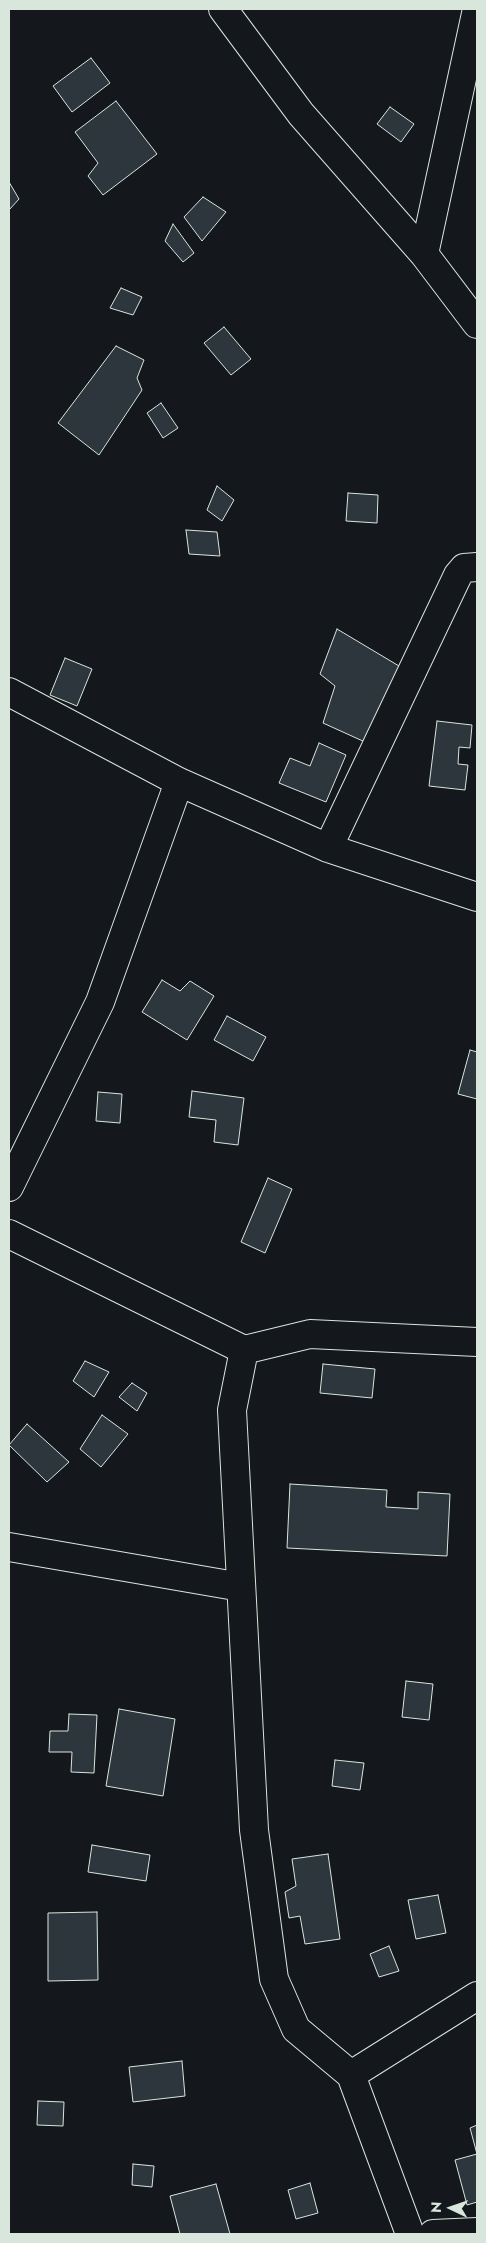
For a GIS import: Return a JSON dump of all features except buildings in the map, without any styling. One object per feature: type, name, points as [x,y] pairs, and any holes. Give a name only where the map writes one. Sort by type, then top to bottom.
[{"type":"street","points":[[223,9],[301,114],[424,254],[477,324]]},
{"type":"street","points":[[424,254],[477,9]]},
{"type":"street","points":[[328,848],[458,575],[464,568],[477,567]]},
{"type":"street","points":[[9,692],[179,782],[328,848],[477,897]]},
{"type":"street","points":[[9,1186],[100,1002],[179,782]]},
{"type":"street","points":[[9,1234],[244,1350],[310,1334],[477,1342]]},
{"type":"street","points":[[244,1350],[232,1410],[254,1830],[274,1979],[296,2029],[351,2075],[410,2234]]},
{"type":"street","points":[[9,1547],[241,1587]]},
{"type":"street","points":[[351,2075],[477,1996]]},
{"type":"street","points":[[433,2234],[477,2232]]}]
